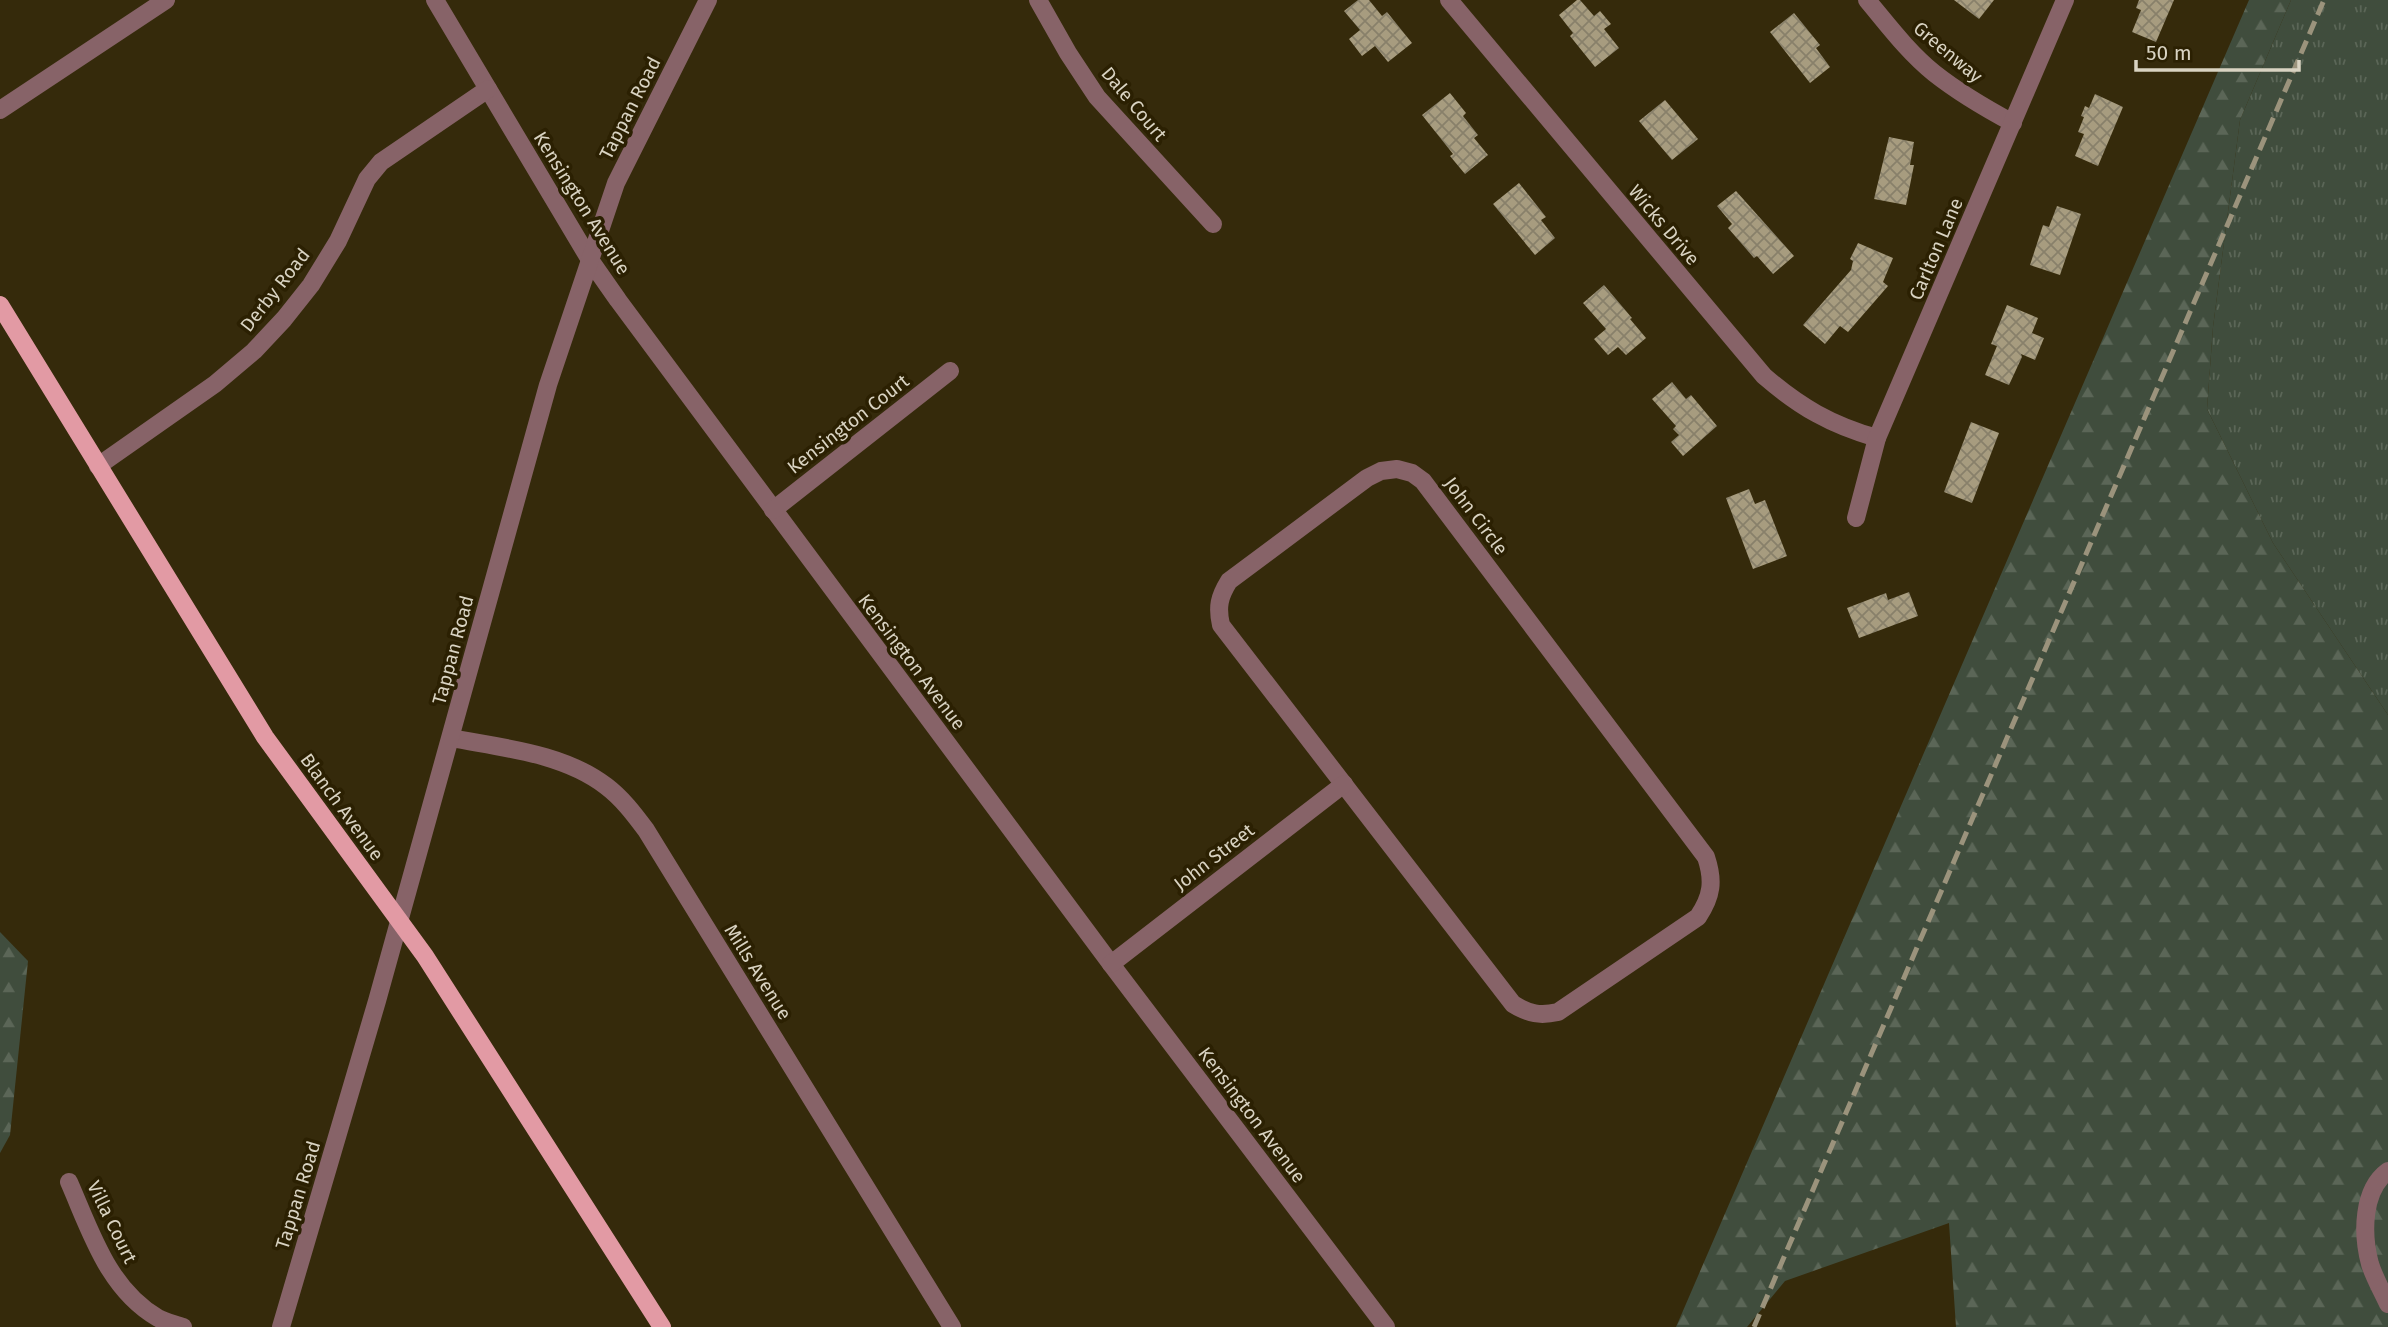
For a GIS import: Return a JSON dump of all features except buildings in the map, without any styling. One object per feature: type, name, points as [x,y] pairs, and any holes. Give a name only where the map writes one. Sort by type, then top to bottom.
[{"type":"main road","name":"Blanch Avenue","points":[[0,305],[265,737],[425,956],[662,1327]]},
{"type":"street","points":[[0,110],[166,0]]},
{"type":"street","name":"Kensington Avenue","points":[[435,0],[590,260],[1111,964],[1386,1327]]},
{"type":"street","name":"Tappan Road","points":[[281,1327],[400,922],[548,385],[616,183],[708,0]]},
{"type":"street","name":"Dale Court","points":[[1038,0],[1068,54],[1097,97],[1213,224]]},
{"type":"street","name":"Wicks Drive","points":[[1449,0],[1764,376],[1791,399],[1818,416],[1877,438]]},
{"type":"street","name":"Greenway","points":[[1867,0],[1901,41],[1933,72],[1970,99],[2013,123]]},
{"type":"street","name":"Carlton Lane","points":[[1856,518],[1877,438],[2066,0]]},
{"type":"street","name":"Derby Road","points":[[98,466],[215,384],[254,351],[311,285],[338,241],[367,179],[382,162],[488,89]]},
{"type":"street","name":"Kensington Court","points":[[773,510],[950,372]]},
{"type":"street","name":"John Circle","points":[[1397,469],[1412,473],[1423,481],[1706,857],[1712,873],[1712,889],[1698,917],[1558,1012],[1541,1015],[1526,1012],[1513,1004],[1344,784],[1229,637],[1221,625],[1218,610],[1221,594],[1229,581],[1367,478],[1381,471],[1397,469]]},
{"type":"street","name":"Mills Avenue","points":[[451,738],[555,760],[590,776],[627,805],[653,842],[952,1327]]},
{"type":"street","name":"John Street","points":[[1111,964],[1344,784]]},
{"type":"street","points":[[2388,1171],[2376,1179],[2364,1218],[2370,1264],[2388,1304]]},
{"type":"street","name":"Villa Court","points":[[69,1182],[103,1260],[116,1279],[136,1302],[159,1319],[184,1327]]},
{"type":"green space","points":[[2249,0],[2291,0],[2240,120],[2213,327],[2207,409],[2273,543],[2388,715],[2388,1327],[1956,1327],[1949,1223],[1785,1281],[1747,1327],[1676,1327]]},
{"type":"green space","points":[[2291,0],[2388,0],[2388,715],[2273,543],[2207,409],[2213,327],[2240,120]]},
{"type":"green space","points":[[0,932],[28,961],[10,1135],[0,1153]]},
{"type":"railway","points":[[1754,1327],[2324,0]]}]
